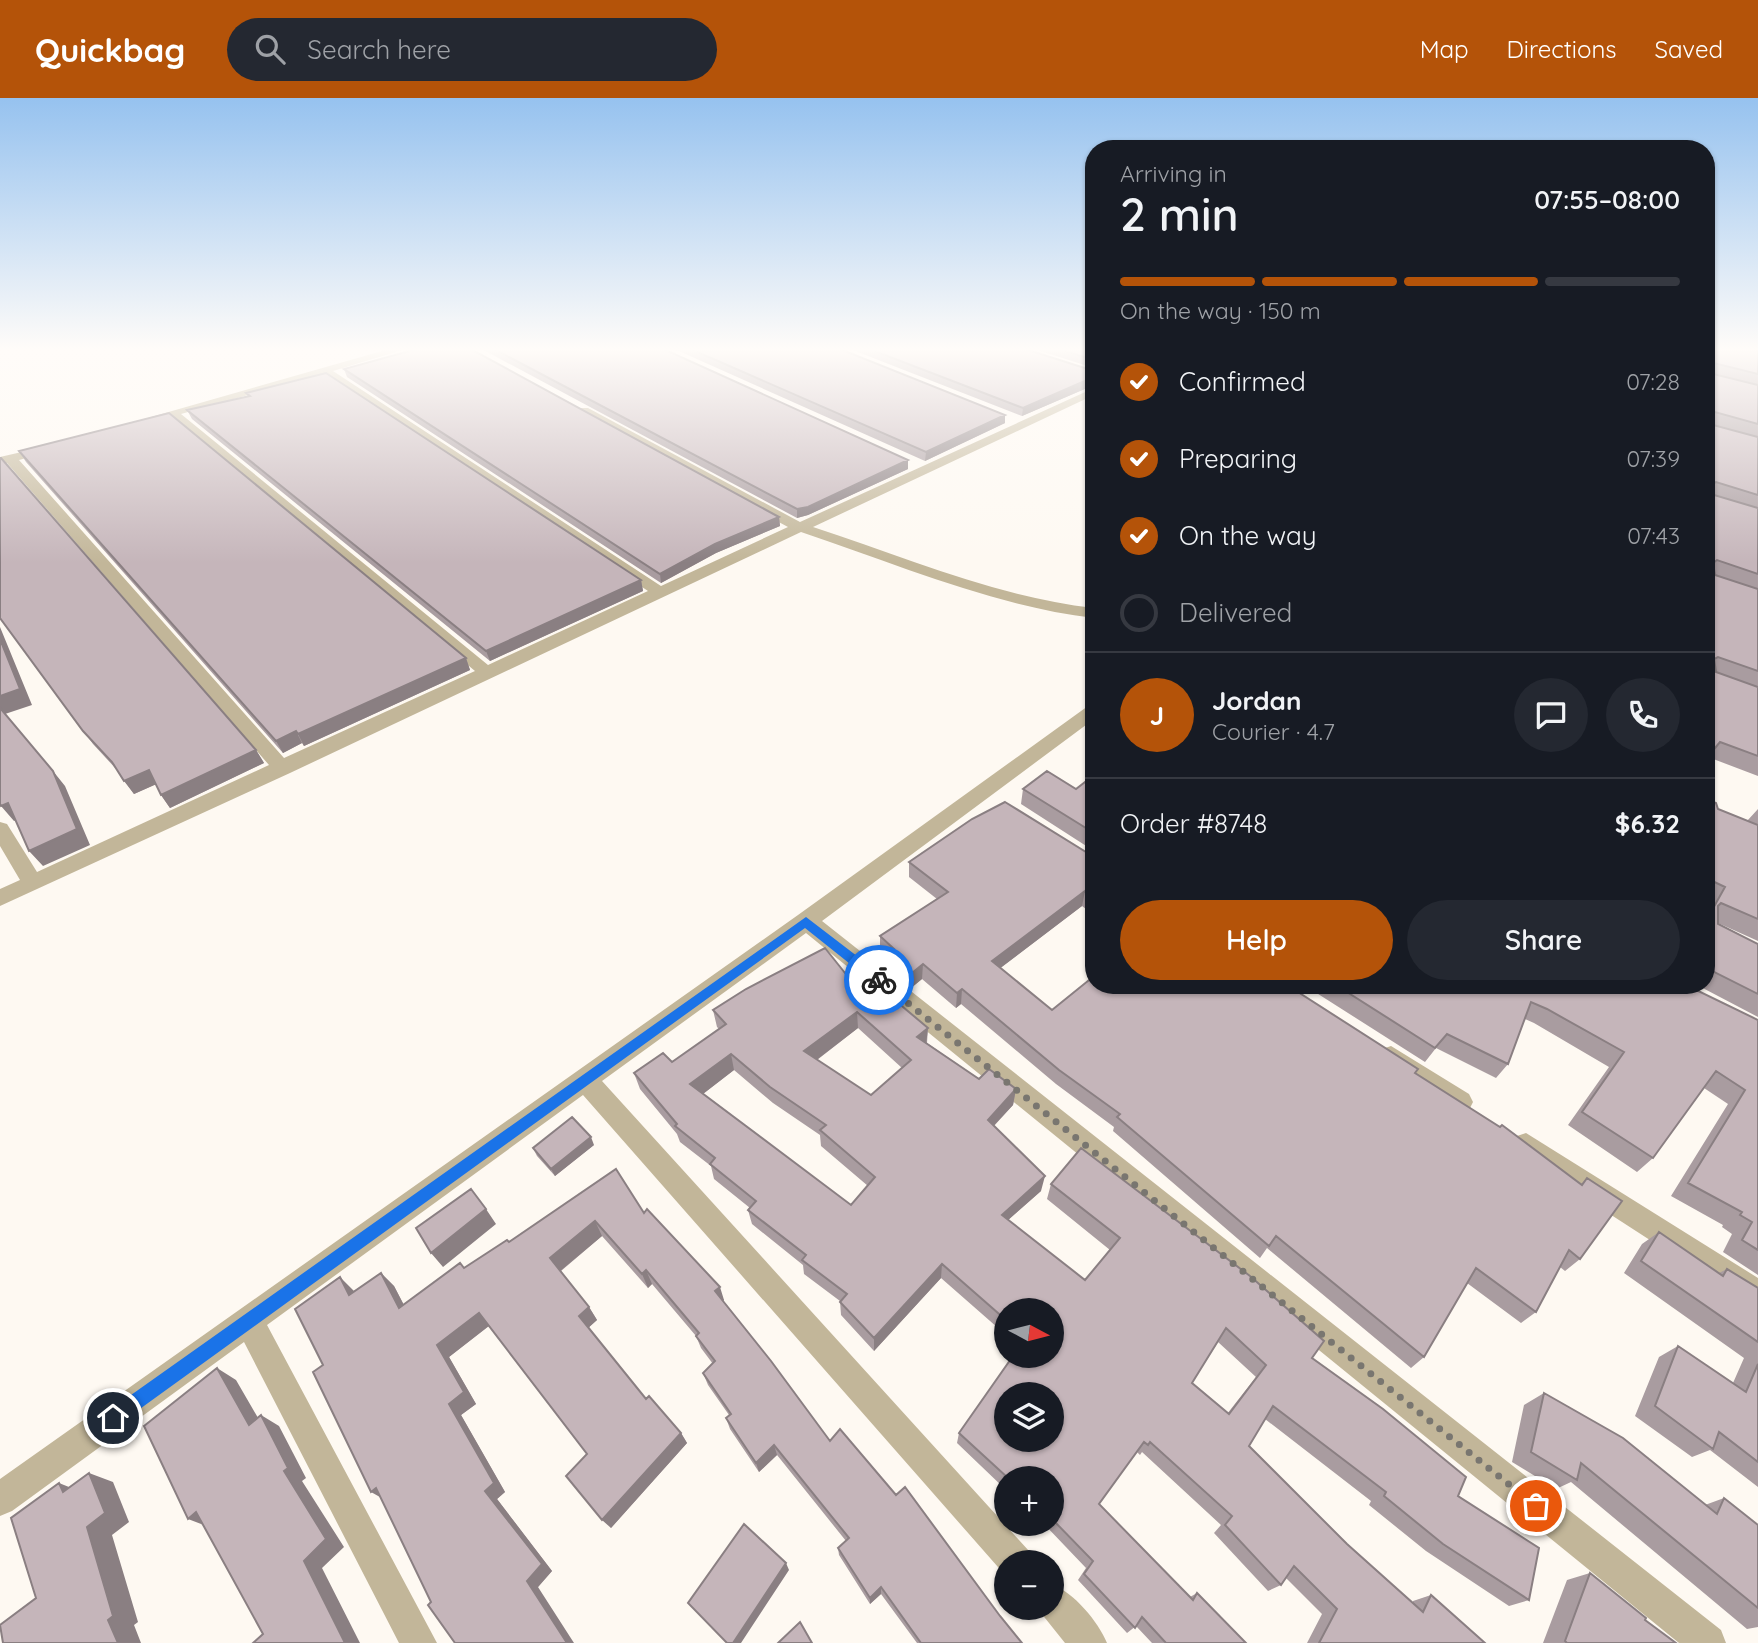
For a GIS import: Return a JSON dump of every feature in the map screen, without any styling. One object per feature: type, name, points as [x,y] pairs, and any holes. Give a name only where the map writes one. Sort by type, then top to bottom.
[{"type":"street","points":[[135,423],[150,419]]},
{"type":"street","points":[[180,419],[487,672]]},
{"type":"street","points":[[398,419],[660,592]]},
{"type":"street","points":[[599,419],[799,527],[1009,597],[1049,608],[1085,613]]},
{"type":"street","points":[[1012,419],[1026,425]]},
{"type":"street","points":[[0,898],[283,769],[799,527],[919,466],[1038,419]]},
{"type":"street","points":[[60,444],[5,460],[283,769]]},
{"type":"street","points":[[0,1499],[806,921],[1085,717]]},
{"type":"street","points":[[983,792],[1005,807]]},
{"type":"street","points":[[0,828],[32,882]]},
{"type":"street","points":[[806,921],[1708,1643]]},
{"type":"street","points":[[1373,1046],[1478,1114]]},
{"type":"street","points":[[584,1079],[1005,1550]]},
{"type":"street","points":[[1502,1129],[1758,1295]]},
{"type":"street","points":[[249,1321],[419,1643]]},
{"type":"street","points":[[1064,1615],[1089,1643]]},
{"type":"building","points":[[145,419],[176,419],[466,658],[298,734],[296,731],[276,741],[19,451]]},
{"type":"building","points":[[198,419],[396,419],[641,580],[486,651]]},
{"type":"building","points":[[421,419],[599,419],[779,517],[715,544],[660,574]]},
{"type":"building","points":[[627,419],[818,419],[908,460],[808,507],[797,509]]},
{"type":"building","points":[[851,419],[996,419],[926,452]]},
{"type":"building","points":[[1740,419],[1758,419],[1758,424]]},
{"type":"building","points":[[1715,426],[1758,437],[1758,495],[1716,482]]},
{"type":"building","points":[[0,458],[256,750],[161,795],[149,770],[124,781],[112,762],[83,731],[0,618]]},
{"type":"building","points":[[1715,495],[1758,508],[1758,574],[1715,562]]},
{"type":"building","points":[[1715,575],[1758,589],[1758,671],[1718,657],[1715,658]]},
{"type":"building","points":[[0,639],[20,689],[0,696]]},
{"type":"building","points":[[1715,666],[1716,672],[1758,687],[1758,756],[1720,742],[1715,748]]},
{"type":"building","points":[[0,708],[53,771],[77,829],[29,851],[8,803],[1,806],[0,804]]},
{"type":"building","points":[[1047,771],[1076,789],[1085,782],[1085,827],[1023,789]]},
{"type":"building","points":[[1005,802],[1085,851],[1085,891],[992,961],[1052,1010],[1085,983],[1085,994],[1301,994],[1418,1069],[1415,1073],[1500,1127],[1502,1125],[1582,1185],[1587,1178],[1622,1201],[1580,1259],[1569,1250],[1536,1312],[1476,1268],[1424,1357],[1276,1236],[1269,1246],[1117,1117],[1120,1114],[1059,1070],[962,989],[957,993],[923,964],[912,973],[887,954],[894,949],[880,936],[948,892],[909,862],[972,819]]},
{"type":"building","points":[[1715,803],[1718,809],[1758,825],[1758,919],[1721,903],[1718,906],[1718,924],[1758,944],[1758,994],[1715,972],[1715,905],[1725,887],[1715,882]]},
{"type":"building","points":[[825,948],[849,978],[865,967],[890,987],[884,991],[928,1028],[917,1037],[979,1079],[989,1069],[1016,1089],[988,1120],[1045,1176],[1002,1215],[1085,1280],[1120,1238],[1051,1184],[1081,1148],[1250,1276],[1324,1341],[1312,1358],[1383,1409],[1466,1477],[1458,1496],[1539,1548],[1529,1600],[1443,1544],[1384,1496],[1386,1492],[1273,1406],[1249,1446],[1347,1544],[1423,1612],[1431,1595],[1485,1643],[1319,1643],[1337,1609],[1294,1566],[1281,1585],[1225,1525],[1232,1516],[1150,1442],[1148,1445],[1144,1442],[1099,1504],[1193,1600],[1197,1593],[1246,1643],[1166,1643],[1142,1617],[1135,1628],[1084,1574],[1093,1561],[1064,1531],[1064,1466],[995,1466],[959,1433],[994,1383],[994,1452],[1064,1452],[1064,1382],[995,1382],[1005,1368],[1064,1368],[1064,1298],[994,1298],[994,1310],[942,1264],[874,1338],[840,1302],[847,1294],[802,1260],[806,1255],[748,1210],[756,1201],[710,1164],[715,1158],[675,1126],[677,1124],[634,1073],[663,1053],[672,1062],[726,1024],[713,1010],[746,989]],"holes":[[[857,1012],[911,1060],[871,1095],[804,1051]],[[731,1054],[770,1087],[826,1125],[820,1130],[875,1177],[851,1205],[690,1084]],[[1226,1328],[1266,1365],[1229,1414],[1192,1383]]]},
{"type":"building","points":[[1350,994],[1705,994],[1758,1020],[1758,1250],[1742,1240],[1752,1222],[1740,1215],[1742,1212],[1688,1183],[1745,1090],[1716,1071],[1653,1158],[1582,1112],[1624,1052],[1547,1009],[1531,1002],[1508,1064],[1447,1034],[1435,1048]]},
{"type":"building","points":[[572,1117],[591,1137],[551,1169],[533,1148]]},
{"type":"building","points":[[616,1169],[644,1213],[647,1209],[720,1287],[715,1291],[830,1441],[840,1429],[896,1495],[905,1487],[994,1608],[994,1620],[1003,1620],[1022,1643],[921,1643],[881,1587],[870,1598],[838,1548],[849,1538],[774,1445],[756,1463],[726,1418],[731,1414],[703,1373],[715,1361],[696,1336],[699,1333],[646,1270],[642,1274],[595,1221],[550,1258],[589,1307],[579,1316],[646,1399],[649,1396],[681,1433],[602,1520],[566,1476],[587,1454],[479,1313],[437,1345],[464,1392],[449,1404],[494,1483],[485,1491],[542,1564],[527,1581],[567,1643],[455,1643],[428,1605],[431,1602],[376,1488],[371,1492],[313,1372],[323,1365],[295,1309],[340,1277],[349,1295],[381,1273],[399,1308],[460,1263],[464,1268],[507,1240],[509,1242]]},
{"type":"building","points":[[471,1189],[486,1209],[431,1253],[416,1228]]},
{"type":"building","points":[[1659,1232],[1723,1276],[1727,1269],[1758,1288],[1758,1342],[1641,1261]]},
{"type":"building","points":[[1678,1346],[1746,1392],[1758,1364],[1758,1462],[1719,1432],[1713,1449],[1655,1406]]},
{"type":"building","points":[[217,1368],[249,1425],[261,1415],[288,1468],[284,1471],[326,1539],[304,1561],[345,1643],[253,1643],[263,1634],[196,1512],[188,1519],[144,1426]]},
{"type":"building","points":[[1544,1393],[1623,1438],[1717,1514],[1724,1498],[1758,1525],[1758,1608],[1581,1463],[1577,1480],[1531,1452]]},
{"type":"building","points":[[89,1473],[105,1513],[87,1527],[113,1616],[108,1620],[118,1643],[3,1643],[0,1625],[36,1598],[11,1518],[59,1483],[63,1492]]},
{"type":"building","points":[[744,1524],[786,1563],[733,1643],[727,1643],[688,1603]]},
{"type":"building","points":[[1590,1573],[1676,1643],[1567,1643],[1565,1641]]},
{"type":"building","points":[[800,1622],[812,1643],[778,1643]]},
{"type":"way so far","points":[[879,980],[1536,1506]]},
{"type":"route","points":[[113,1418],[806,921],[879,980]]}]
